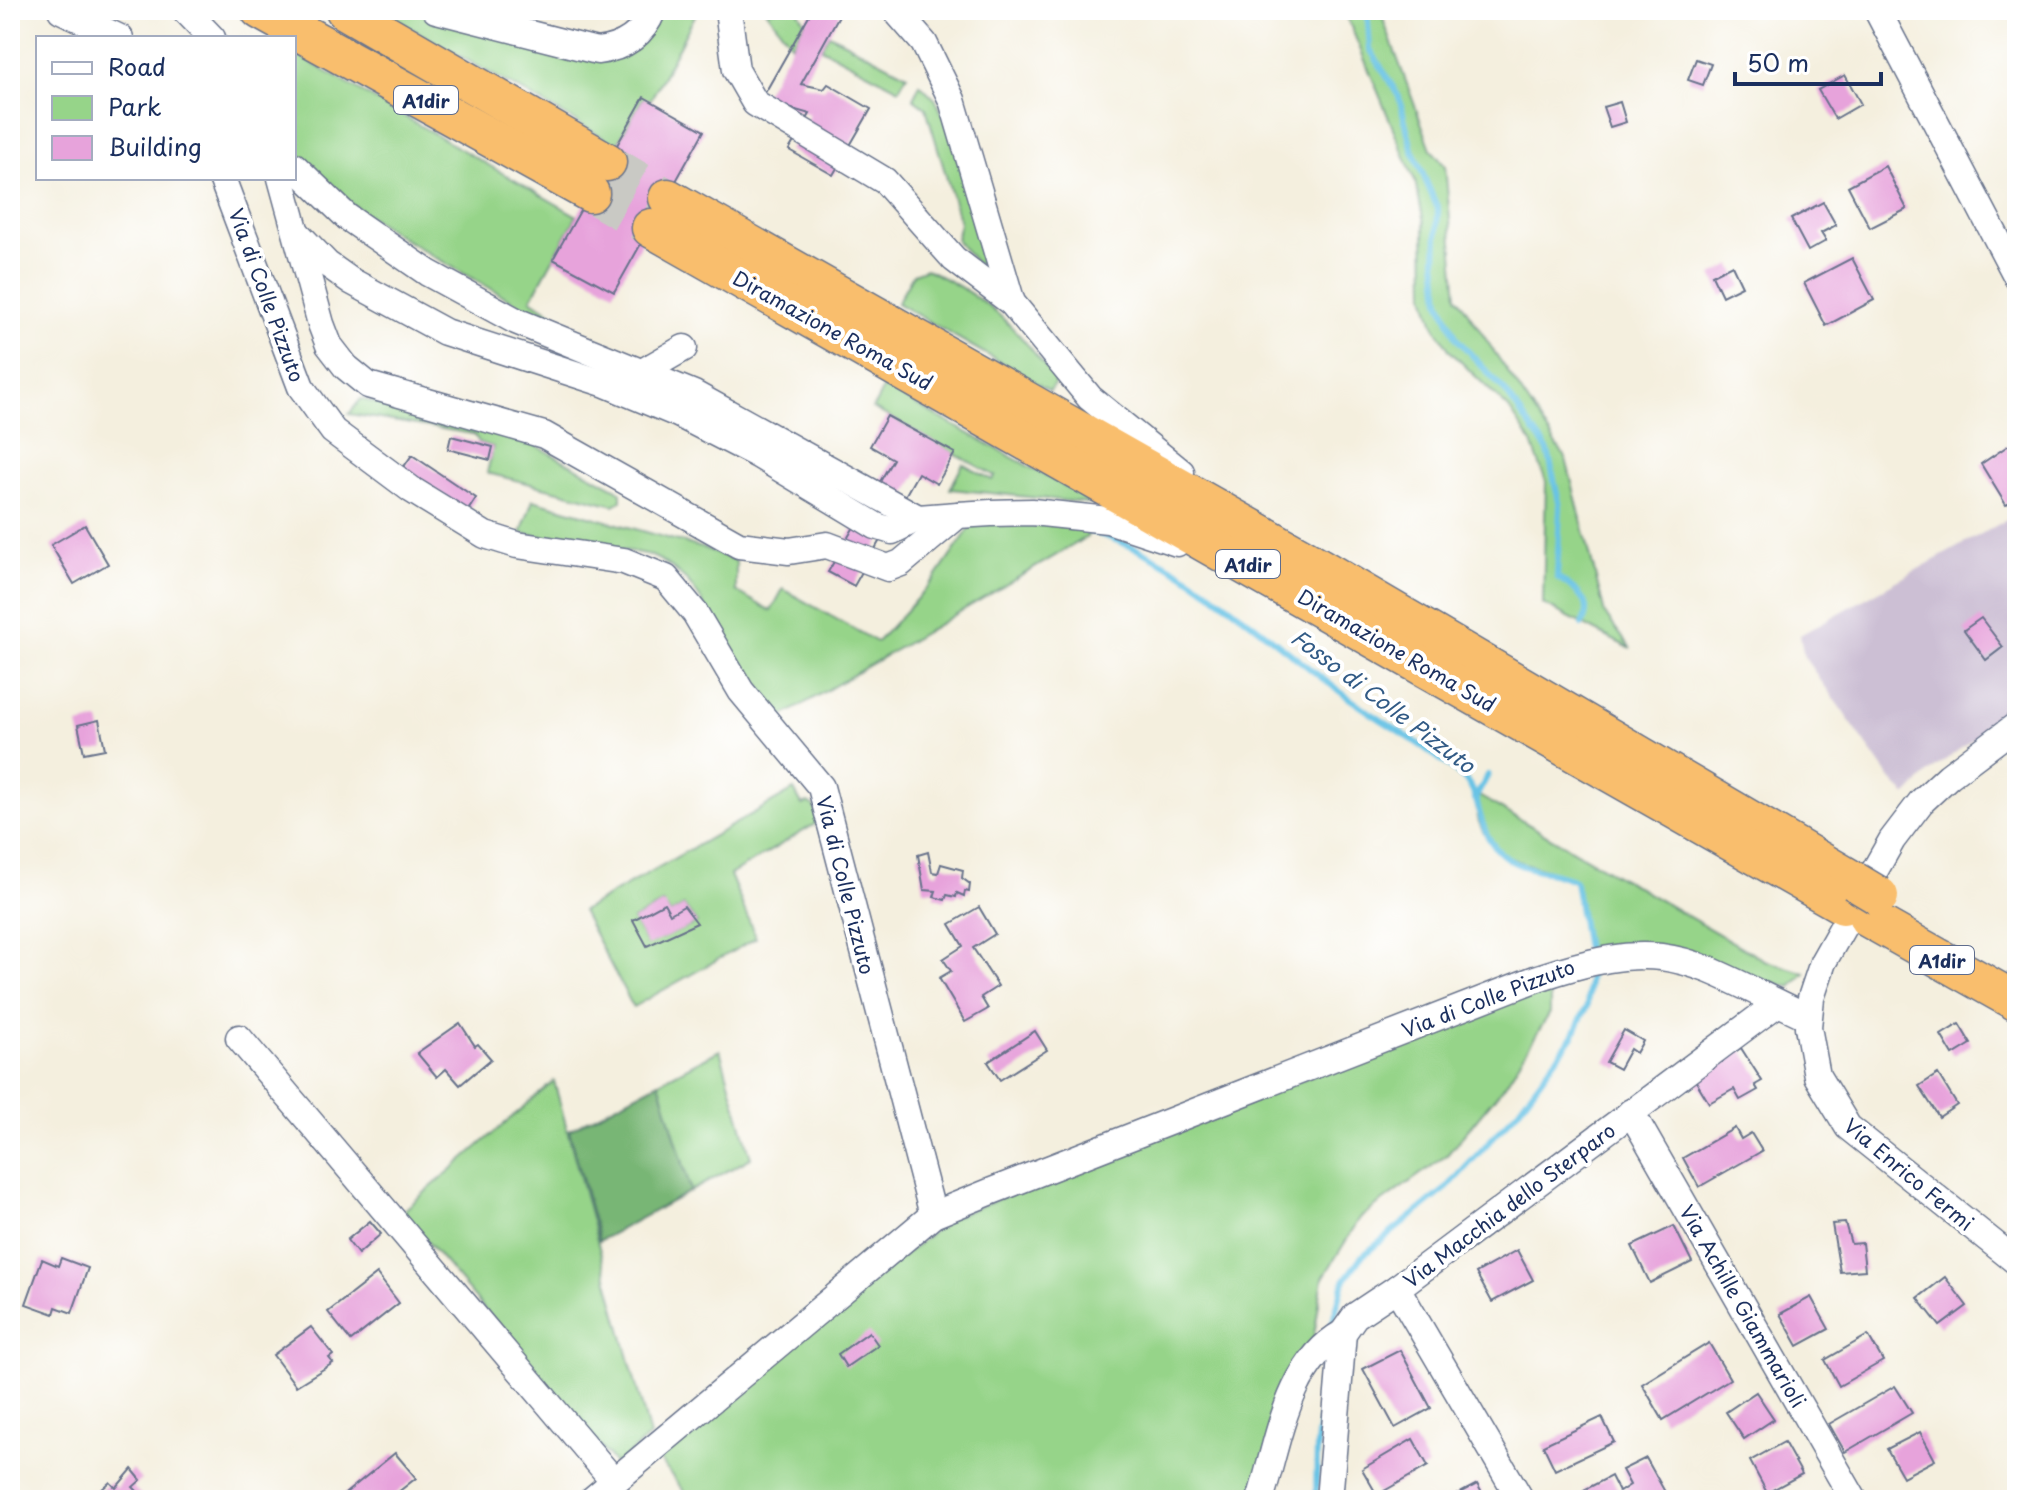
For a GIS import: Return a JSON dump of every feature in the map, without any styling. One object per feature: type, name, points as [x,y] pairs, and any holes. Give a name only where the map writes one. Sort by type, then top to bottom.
[{"type":"highway","name":"A1dir","points":[[260,10],[599,178],[345,10]]},
{"type":"highway","name":"Diramazione Roma Sud","points":[[659,213],[1297,573],[1861,900],[2017,1002]]},
{"type":"highway","name":"Diramazione Roma Sud","points":[[1861,900],[2017,976]]},
{"type":"street","points":[[61,10],[116,36]]},
{"type":"street","points":[[185,10],[210,36]]},
{"type":"street","points":[[436,10],[597,51],[616,47],[634,38],[653,10]]},
{"type":"street","points":[[728,10],[736,70],[755,103],[885,181],[954,259],[1012,303],[1072,379],[1104,411],[1297,573]]},
{"type":"street","points":[[895,10],[924,43],[952,100],[1012,303]]},
{"type":"street","points":[[1877,10],[2017,277]]},
{"type":"street","points":[[296,168],[347,217],[428,273],[516,321],[644,371],[705,400],[918,518]]},
{"type":"street","name":"Via di Colle Pizzuto","points":[[223,180],[301,387],[333,431],[403,484],[485,535],[517,545],[624,561],[669,580],[702,623],[745,697],[819,784],[828,804],[856,930],[933,1215]]},
{"type":"street","points":[[282,180],[325,335],[346,367],[361,381],[392,393],[544,435],[739,545],[779,551],[827,545],[888,568],[901,563],[958,515]]},
{"type":"street","points":[[296,231],[339,273],[445,332],[606,384],[678,414],[743,446],[885,530],[900,529],[918,518],[1032,512],[1124,524],[1297,573]]},
{"type":"street","points":[[644,371],[684,348]]},
{"type":"street","name":"Via Enrico Fermi","points":[[2017,725],[1949,776],[1907,819],[1884,851],[1816,980],[1808,1017],[1808,1038],[1817,1076],[1848,1127],[2017,1262]]},
{"type":"street","name":"Via di Colle Pizzuto","points":[[592,1500],[933,1215],[1586,962],[1642,954],[1676,957],[1716,971],[1808,1017]]},
{"type":"street","name":"Via Macchia dello Sterparo","points":[[1521,1500],[1397,1288],[1778,1003]]},
{"type":"street","points":[[239,1038],[614,1481]]},
{"type":"street","name":"Via Achille Giammarioli","points":[[1631,1112],[1854,1500]]},
{"type":"street","points":[[1260,1500],[1303,1372],[1318,1350],[1343,1333],[1355,1316],[1397,1288]]},
{"type":"street","points":[[1329,1500],[1343,1333]]},
{"type":"shaded area","points":[[2017,514],[2017,706],[1932,770],[1906,796],[1804,657],[1800,635]]},
{"type":"green space","points":[[379,10],[418,10],[425,16],[586,60],[662,10],[698,10],[650,101],[643,98],[617,145]]},
{"type":"green space","points":[[766,10],[798,10],[805,22],[792,45]]},
{"type":"green space","points":[[1344,10],[1383,10],[1384,22],[1431,149],[1445,166],[1457,296],[1566,459],[1605,614],[1631,649],[1543,604],[1546,482],[1532,443],[1509,409],[1450,351],[1434,325],[1425,295],[1424,222],[1415,181]]},
{"type":"green space","points":[[829,34],[907,75],[899,89],[821,48]]},
{"type":"green space","points":[[296,54],[577,216],[531,299],[552,313],[553,323],[410,243],[335,191],[308,167],[296,148]]},
{"type":"green space","points":[[920,84],[936,100],[943,115],[989,252],[986,265],[976,263],[956,240],[960,223],[926,108],[913,98]]},
{"type":"green space","points":[[926,269],[967,291],[999,315],[1056,381],[1050,391],[897,303],[913,274]]},
{"type":"green space","points":[[884,387],[1097,504],[950,489],[963,464],[992,480],[995,476],[873,408]]},
{"type":"green space","points":[[361,399],[531,443],[617,489],[621,493],[621,501],[614,505],[487,473],[493,447],[480,443],[473,434],[349,414]]},
{"type":"green space","points":[[533,500],[706,549],[736,561],[736,591],[771,611],[783,589],[877,642],[934,580],[974,522],[1091,523],[1087,537],[778,719],[736,663],[698,595],[676,571],[646,554],[521,533]]},
{"type":"green space","points":[[794,790],[802,805],[808,803],[814,807],[820,821],[730,875],[756,938],[633,1007],[582,911]],"holes":[[[663,903],[670,914],[684,906],[697,923],[647,945],[633,920]]]},
{"type":"green space","points":[[1472,792],[1764,960],[1805,973],[1791,987],[1750,977],[1587,955],[1575,881],[1520,862],[1497,849],[1479,822]]},
{"type":"green space","points":[[1550,982],[1550,1013],[1505,1085],[1447,1155],[1360,1218],[1323,1278],[1313,1342],[1251,1500],[691,1500],[657,1457],[950,1218]]},
{"type":"green space","points":[[720,1050],[751,1158],[691,1191],[659,1082]]},
{"type":"green space","points":[[554,1081],[650,1436],[616,1465],[402,1212]]},
{"type":"green space","points":[[659,1082],[691,1191],[599,1241],[569,1130]]},
{"type":"building","points":[[812,10],[842,10],[801,84],[824,89],[828,84],[871,109],[833,175],[789,150],[810,114],[761,100]]},
{"type":"building","points":[[1696,59],[1711,64],[1703,85],[1688,80]]},
{"type":"building","points":[[1845,75],[1861,104],[1835,119],[1818,90]]},
{"type":"building","points":[[644,97],[704,131],[614,292],[553,259]]},
{"type":"building","points":[[1620,102],[1626,122],[1610,127],[1603,107]]},
{"type":"building","points":[[1885,166],[1907,209],[1870,228],[1848,186]]},
{"type":"building","points":[[1823,202],[1836,225],[1821,233],[1826,241],[1808,251],[1791,219]]},
{"type":"building","points":[[1852,258],[1874,300],[1826,326],[1804,283]]},
{"type":"building","points":[[1732,265],[1742,286],[1722,296],[1712,275]]},
{"type":"building","points":[[887,416],[955,453],[937,484],[918,473],[854,586],[828,572],[893,459],[870,446]]},
{"type":"building","points":[[451,436],[493,447],[490,460],[448,449]]},
{"type":"building","points":[[2015,441],[2017,500],[2006,505],[1981,464]]},
{"type":"building","points":[[412,455],[476,498],[467,512],[403,468]]},
{"type":"building","points":[[85,525],[108,564],[74,584],[51,545]]},
{"type":"building","points":[[1981,618],[2003,647],[1986,660],[1964,630]]},
{"type":"building","points":[[99,720],[105,749],[84,753],[78,725]]},
{"type":"building","points":[[928,852],[932,872],[938,873],[941,864],[963,870],[962,878],[970,884],[969,892],[965,891],[964,896],[957,893],[956,897],[947,895],[945,900],[934,897],[936,891],[924,890],[918,855]]},
{"type":"building","points":[[664,903],[670,914],[684,906],[697,923],[647,946],[633,920]]},
{"type":"building","points":[[979,907],[995,934],[973,948],[998,986],[981,997],[988,1009],[965,1022],[939,978],[951,971],[943,959],[963,946],[950,924]]},
{"type":"building","points":[[460,1023],[475,1046],[478,1044],[491,1059],[460,1085],[446,1069],[437,1077],[417,1053]]},
{"type":"building","points":[[1959,1024],[1971,1044],[1953,1055],[1941,1035]]},
{"type":"building","points":[[1624,1030],[1643,1041],[1636,1053],[1630,1049],[1619,1069],[1606,1062]]},
{"type":"building","points":[[1035,1031],[1047,1050],[1000,1080],[988,1062]]},
{"type":"building","points":[[1741,1048],[1762,1081],[1755,1085],[1758,1090],[1740,1100],[1734,1089],[1709,1103],[1694,1078]]},
{"type":"building","points":[[1938,1074],[1957,1105],[1939,1117],[1919,1086]]},
{"type":"building","points":[[1735,1128],[1741,1139],[1751,1133],[1762,1151],[1699,1187],[1683,1158]]},
{"type":"building","points":[[370,1221],[381,1234],[358,1254],[347,1240]]},
{"type":"building","points":[[1845,1223],[1851,1244],[1862,1243],[1865,1270],[1840,1272],[1832,1224]]},
{"type":"building","points":[[1674,1226],[1692,1262],[1650,1283],[1632,1246]]},
{"type":"building","points":[[1517,1250],[1533,1280],[1492,1302],[1476,1273]]},
{"type":"building","points":[[61,1258],[88,1268],[72,1313],[56,1307],[54,1314],[26,1304],[42,1259],[58,1266]]},
{"type":"building","points":[[377,1274],[399,1303],[351,1341],[328,1312]]},
{"type":"building","points":[[1945,1277],[1967,1306],[1940,1326],[1918,1298]]},
{"type":"building","points":[[1811,1297],[1829,1329],[1798,1346],[1780,1314]]},
{"type":"building","points":[[311,1327],[333,1355],[329,1358],[333,1363],[296,1386],[273,1355]]},
{"type":"building","points":[[869,1332],[878,1345],[846,1367],[838,1354]]},
{"type":"building","points":[[1868,1335],[1883,1361],[1839,1386],[1825,1360]]},
{"type":"building","points":[[1709,1343],[1730,1379],[1663,1420],[1642,1384]]},
{"type":"building","points":[[1400,1350],[1431,1408],[1395,1428],[1363,1369]]},
{"type":"building","points":[[1895,1386],[1912,1413],[1845,1452],[1829,1424]]},
{"type":"building","points":[[1756,1392],[1774,1419],[1744,1439],[1726,1412]]},
{"type":"building","points":[[1602,1417],[1614,1442],[1555,1470],[1543,1445]]},
{"type":"building","points":[[1920,1432],[1935,1460],[1903,1477],[1887,1449]]},
{"type":"building","points":[[1413,1439],[1428,1466],[1377,1495],[1362,1469]]},
{"type":"building","points":[[1784,1442],[1802,1474],[1767,1493],[1750,1461]]},
{"type":"building","points":[[395,1453],[416,1478],[388,1500],[346,1500],[342,1496]]},
{"type":"building","points":[[1646,1458],[1665,1492],[1650,1500],[1590,1500],[1584,1490],[1611,1476],[1619,1492],[1630,1485],[1622,1470]]},
{"type":"building","points":[[132,1469],[141,1480],[133,1487],[141,1495],[136,1500],[110,1500],[101,1490],[110,1482],[116,1488]]},
{"type":"building","points":[[1477,1484],[1486,1500],[1447,1500]]},
{"type":"waterway","points":[[1367,10],[1370,49],[1399,97],[1412,149],[1438,209],[1436,260],[1440,301],[1457,339],[1504,390],[1548,451],[1560,507],[1557,577],[1581,596],[1586,608],[1582,624]]},
{"type":"waterway","name":"Fosso di Colle Pizzuto","points":[[1086,530],[1158,559],[1191,579],[1346,696],[1423,747],[1465,780],[1471,787],[1484,827],[1496,848],[1514,863],[1575,881],[1587,955]]},
{"type":"waterway","points":[[1475,799],[1488,775]]},
{"type":"waterway","name":"Fosso di Colle Pizzuto","points":[[1332,1325],[1344,1281],[1361,1257],[1447,1188],[1518,1110],[1573,1036],[1587,1006],[1590,971]]},
{"type":"waterway","name":"Fosso di Colle Pizzuto","points":[[1316,1500],[1317,1443],[1329,1357]]},
{"type":"tunnel","points":[[607,162],[668,198]]},
{"type":"tunnel","points":[[590,193],[651,228]]}]
